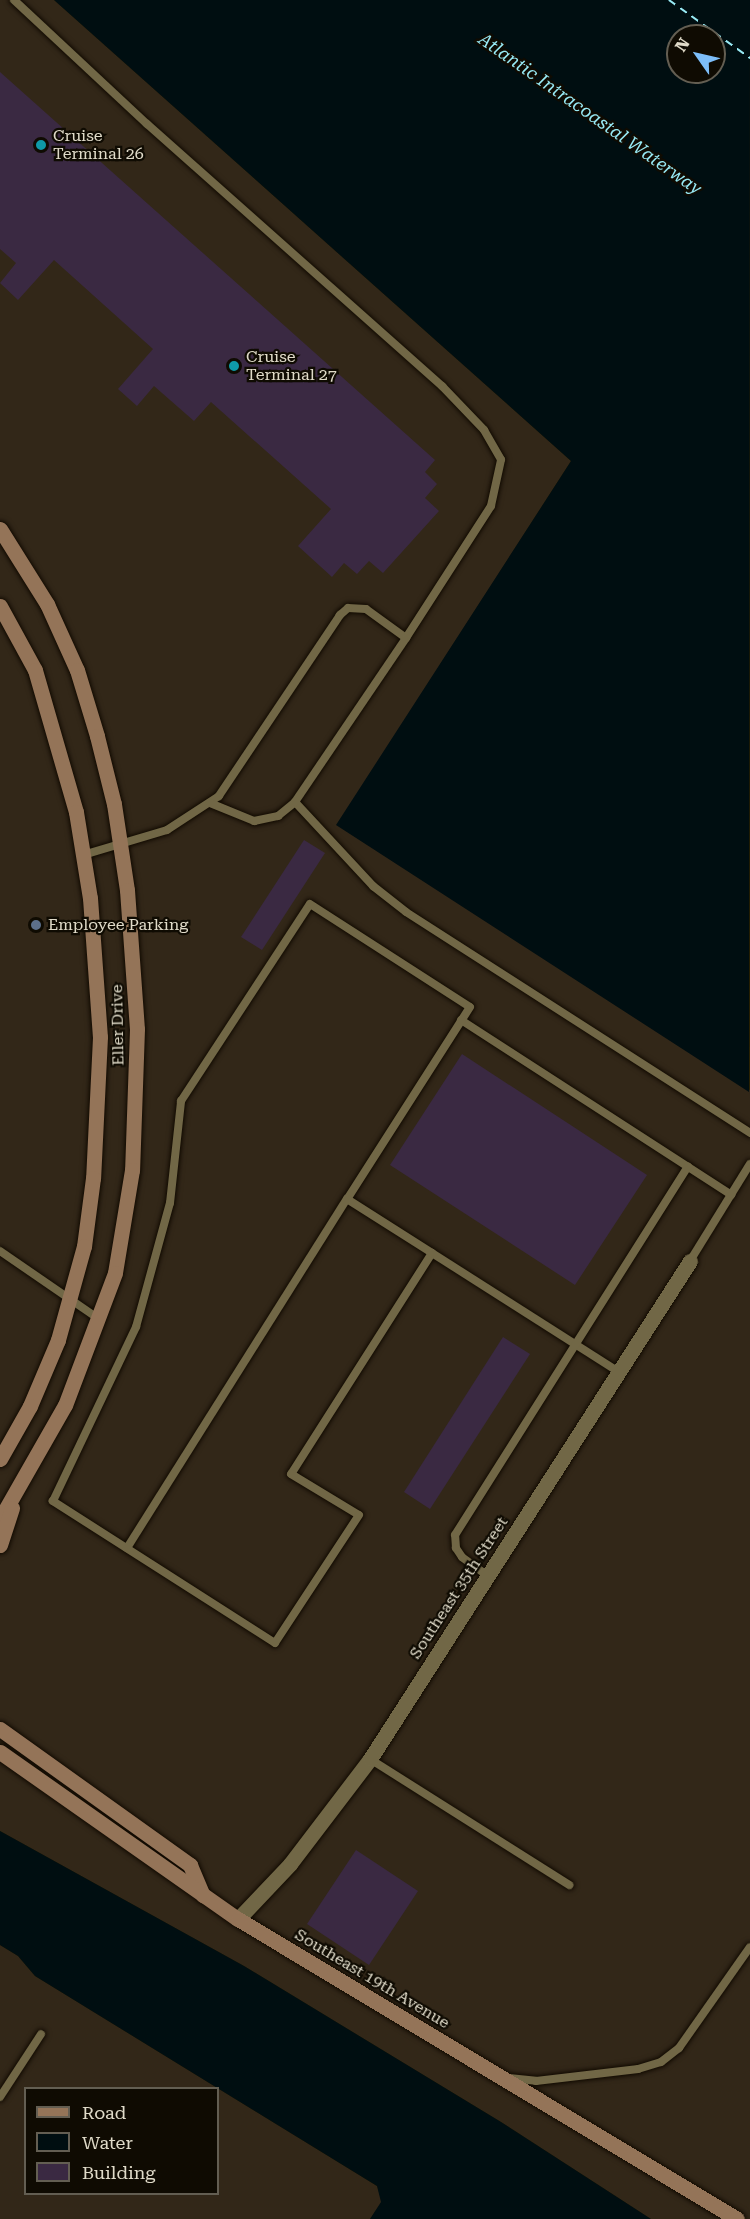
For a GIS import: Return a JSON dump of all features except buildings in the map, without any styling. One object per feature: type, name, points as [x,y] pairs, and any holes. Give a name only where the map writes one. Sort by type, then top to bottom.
[{"type":"street","name":"Eller Drive","points":[[0,529],[47,603],[77,670],[114,804],[133,958],[137,1099],[122,1240],[99,1319],[65,1405],[0,1519]]},
{"type":"street","name":"Eller Drive","points":[[0,606],[35,670],[75,812],[83,855],[97,968],[99,1096],[89,1213],[69,1299],[45,1373],[0,1459]]},
{"type":"street","name":"Southeast 35th Street","points":[[238,1919],[290,1864],[370,1759],[690,1261]]},
{"type":"street","points":[[0,1545],[16,1493]]},
{"type":"street","points":[[0,1729],[190,1865],[203,1895]]},
{"type":"street","name":"Southeast 19th Avenue","points":[[0,1752],[238,1919],[737,2219]]},
{"type":"lane","points":[[14,0],[147,124],[442,386],[484,430],[501,460],[491,506],[406,638],[295,802],[278,816],[254,821],[210,803]]},
{"type":"lane","points":[[83,855],[120,846],[167,830],[210,803],[236,777],[340,615],[348,608],[366,609],[406,638]]},
{"type":"lane","points":[[295,802],[373,886],[406,912],[750,1133]]},
{"type":"lane","points":[[127,1548],[346,1199],[470,1007],[310,903],[181,1101],[170,1203],[136,1327],[53,1501],[274,1643],[358,1515],[291,1474],[432,1253]]},
{"type":"lane","points":[[461,1020],[731,1195]]},
{"type":"lane","points":[[690,1261],[750,1164]]},
{"type":"lane","points":[[488,1576],[462,1557],[456,1548],[455,1535],[688,1167]]},
{"type":"lane","points":[[346,1199],[619,1372]]},
{"type":"lane","points":[[0,1251],[99,1319]]},
{"type":"lane","points":[[370,1759],[569,1885]]},
{"type":"lane","points":[[501,2077],[536,2081],[638,2069],[661,2062],[679,2048],[750,1947]]},
{"type":"lane","points":[[0,2097],[41,2034]]},
{"type":"shaded area","points":[[0,0],[54,0],[571,461],[337,825],[750,1090],[750,2219],[651,2219],[501,2122],[244,1966],[0,1831]]},
{"type":"shaded area","points":[[0,1945],[18,1956],[35,1976],[215,2087],[24,2087],[24,2195],[219,2195],[219,2089],[377,2186],[382,2202],[370,2219],[0,2219]]},
{"type":"water","name":"Atlantic Intracoastal Waterway","points":[[54,0],[750,0],[749,1092],[336,825],[571,461]]},
{"type":"water","points":[[0,1831],[244,1966],[501,2122],[651,2219],[370,2219],[381,2202],[377,2186],[35,1976],[18,1956],[0,1945]]},
{"type":"ferry route","points":[[669,0],[750,58]]},
{"type":"place","name":"Cruise Terminal 26","points":[[41,145]]},
{"type":"place","name":"Cruise Terminal 27","points":[[234,366]]},
{"type":"place","name":"Employee Parking","points":[[36,925]]}]
